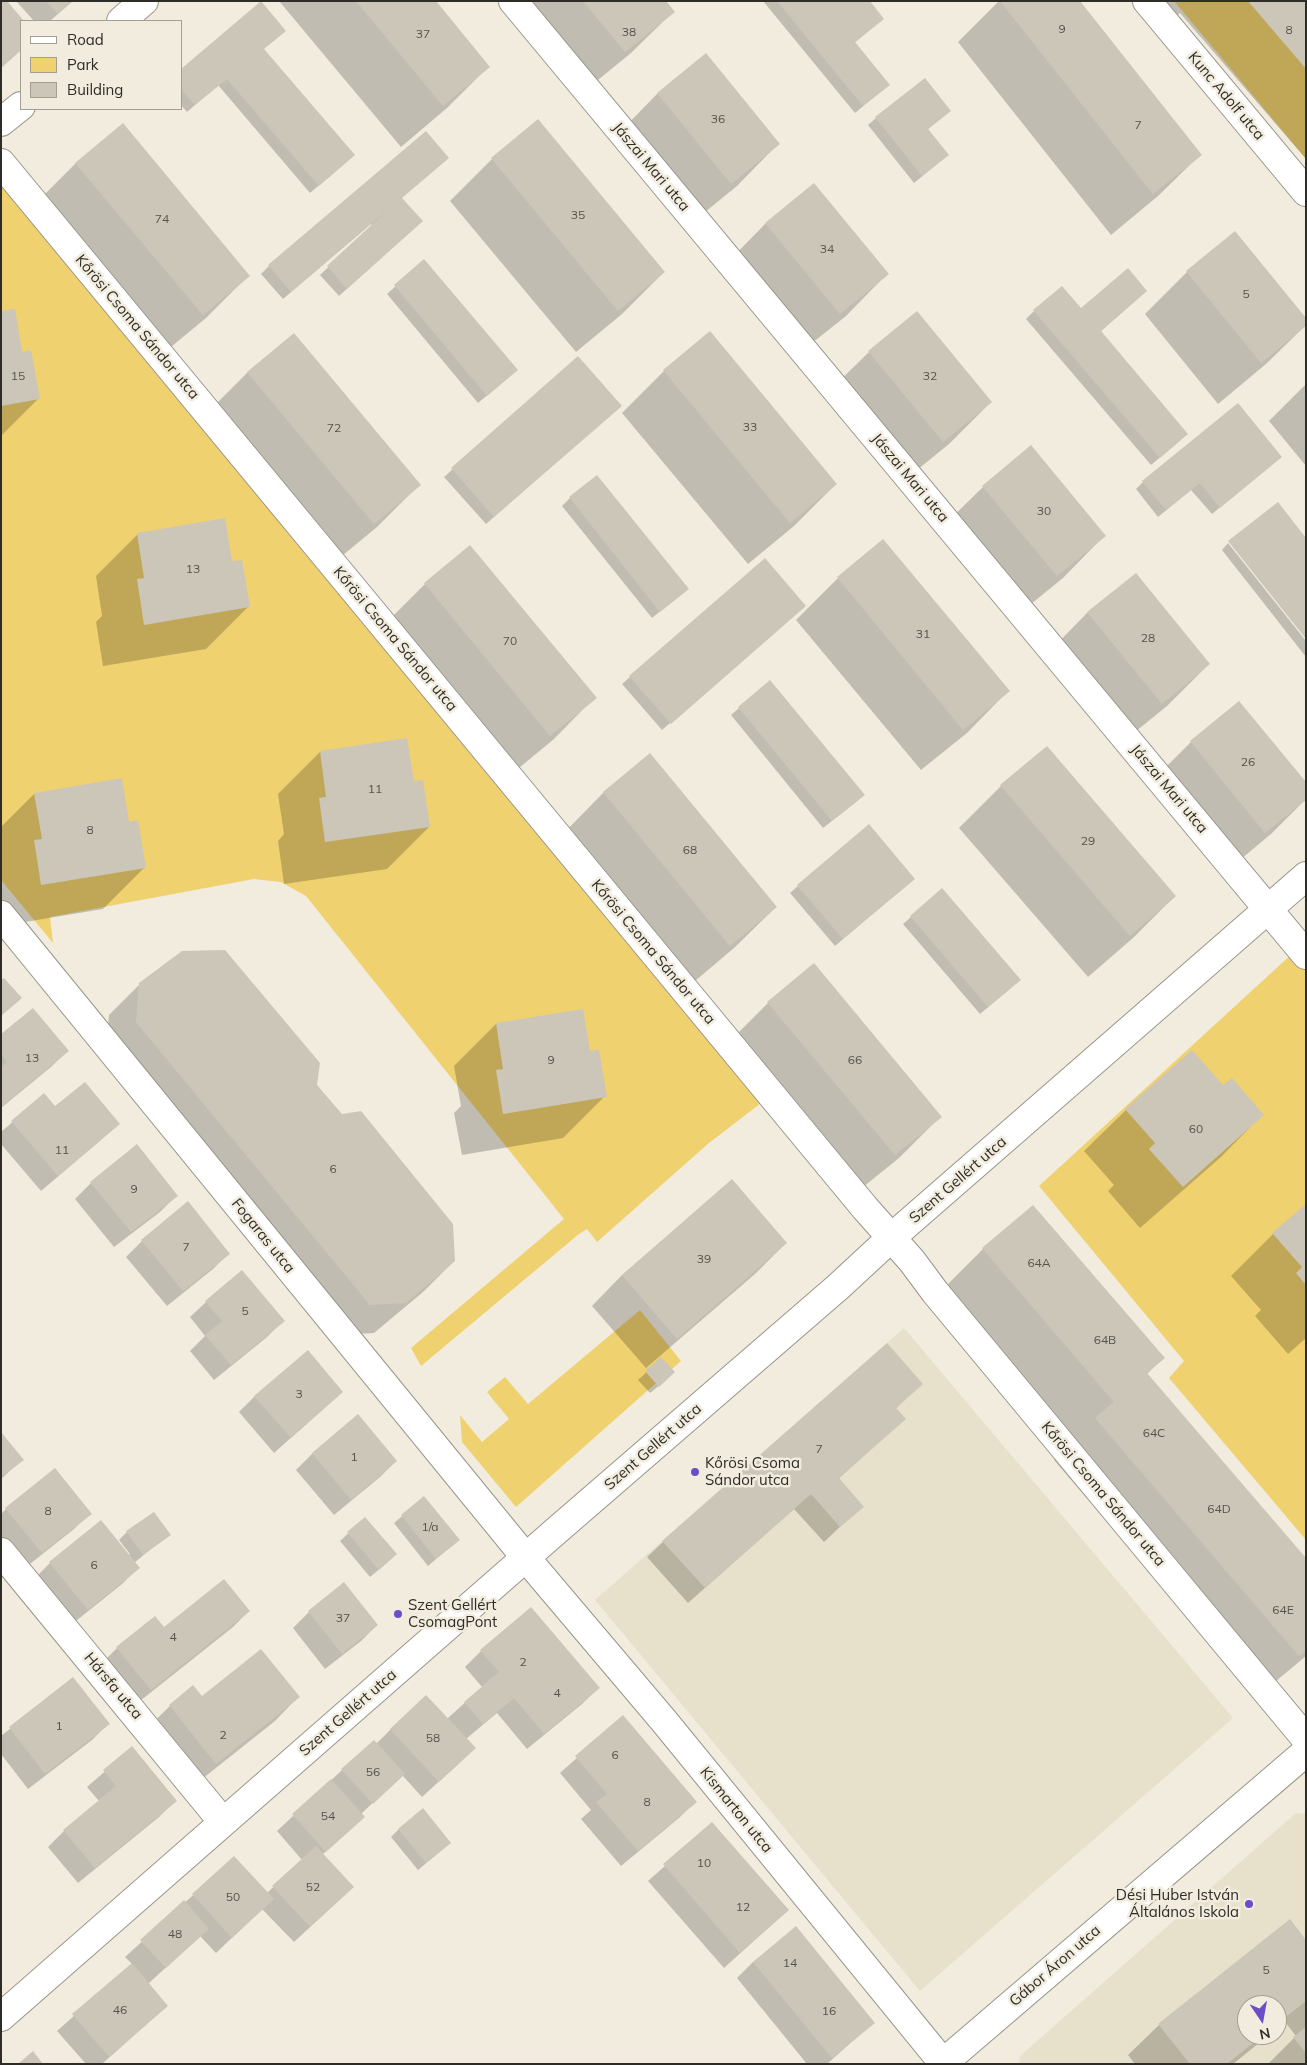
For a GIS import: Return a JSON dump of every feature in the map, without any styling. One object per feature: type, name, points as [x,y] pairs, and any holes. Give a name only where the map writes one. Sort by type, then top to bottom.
[{"type":"street","points":[[122,20],[144,1]]},
{"type":"street","name":"Jászai Mari utca","points":[[513,1],[1306,955]]},
{"type":"street","name":"Kunc Adolf utca","points":[[1147,1],[1306,192]]},
{"type":"street","points":[[1,122],[20,107]]},
{"type":"street","name":"Kőrösi Csoma Sándor utca","points":[[1,163],[1306,1739]]},
{"type":"street","name":"Szent Gellért utca","points":[[1,2017],[1306,876]]},
{"type":"street","name":"Fogaras utca","points":[[1,915],[526,1558]]},
{"type":"street","name":"Hársfa utca","points":[[1,1552],[223,1822]]},
{"type":"street","name":"Kismarton utca","points":[[526,1558],[664,1721],[943,2063]]},
{"type":"street","name":"Gábor Áron utca","points":[[943,2063],[1306,1752]]},
{"type":"shaded area","points":[[904,1328],[1233,1718],[920,1991],[595,1600]]},
{"type":"shaded area","name":"Dési Huber István Általános Iskola","points":[[1296,1813],[1306,1814],[1306,2064],[1019,2064],[1020,2056]]},
{"type":"green space","points":[[1174,1],[1306,1],[1306,159]]},
{"type":"green space","points":[[3,183],[761,1103],[709,1143],[597,1242],[587,1229],[579,1234],[421,1366],[411,1348],[564,1219],[306,896],[281,882],[254,879],[50,917],[53,943],[1,880],[1,185]]},
{"type":"green space","points":[[1306,941],[1306,1540],[1169,1378],[1184,1361],[1039,1186]]},
{"type":"green space","points":[[640,1310],[681,1361],[516,1507],[462,1442],[460,1415],[482,1442],[509,1419],[487,1392],[505,1377],[528,1404]]},
{"type":"building","points":[[1,1],[7,1],[23,20],[20,20],[20,51],[1,68]]},
{"type":"building","points":[[46,1],[72,1],[58,14]]},
{"type":"building","points":[[261,1],[286,31],[264,49],[355,155],[319,186],[227,79],[195,105],[182,90],[182,68]]},
{"type":"building","points":[[356,1],[436,1],[490,67],[443,106]]},
{"type":"building","points":[[583,1],[666,1],[675,12],[625,52]]},
{"type":"building","points":[[777,1],[870,1],[884,19],[855,42],[890,85],[863,106]]},
{"type":"building","points":[[1000,1],[1080,1],[1202,155],[1153,194]]},
{"type":"building","points":[[1248,1],[1306,1],[1306,69],[1301,63]]},
{"type":"building","points":[[706,53],[780,144],[731,184],[657,93]]},
{"type":"building","points":[[925,78],[951,111],[928,129],[949,155],[922,176],[875,117]]},
{"type":"building","points":[[538,119],[665,272],[618,311],[491,158]]},
{"type":"building","points":[[123,123],[250,276],[203,315],[75,163]]},
{"type":"building","points":[[426,131],[449,158],[402,198],[423,221],[347,289],[327,266],[392,206],[291,292],[268,265]]},
{"type":"building","points":[[814,183],[889,274],[840,314],[765,223]]},
{"type":"building","points":[[1235,231],[1306,318],[1306,326],[1261,363],[1186,271]]},
{"type":"building","points":[[424,259],[518,370],[487,396],[394,285]]},
{"type":"building","points":[[1128,268],[1147,291],[1101,331],[1188,434],[1160,458],[1033,310],[1062,286],[1081,308]]},
{"type":"building","points":[[15,309],[22,352],[31,350],[40,399],[1,406],[1,311]]},
{"type":"building","points":[[917,311],[992,402],[943,442],[868,351]]},
{"type":"building","points":[[710,331],[837,484],[790,523],[663,370]]},
{"type":"building","points":[[294,333],[421,485],[374,524],[247,372]]},
{"type":"building","points":[[578,356],[622,406],[494,517],[451,468]]},
{"type":"building","points":[[1238,403],[1282,457],[1220,508],[1200,483],[1166,510],[1142,481]]},
{"type":"building","points":[[1031,445],[1106,536],[1057,576],[982,486]]},
{"type":"building","points":[[597,475],[689,589],[660,612],[569,497]]},
{"type":"building","points":[[1278,502],[1306,538],[1306,639],[1228,541]]},
{"type":"building","points":[[225,518],[232,561],[242,560],[250,607],[144,625],[137,579],[144,578],[137,533]]},
{"type":"building","points":[[883,539],[1010,691],[963,730],[837,577]]},
{"type":"building","points":[[470,545],[597,698],[550,736],[424,583]]},
{"type":"building","points":[[765,558],[806,606],[671,724],[629,676]]},
{"type":"building","points":[[1136,573],[1210,664],[1162,704],[1087,612]]},
{"type":"building","points":[[770,680],[865,795],[832,821],[738,707]]},
{"type":"building","points":[[1239,701],[1306,782],[1306,800],[1265,833],[1190,741]]},
{"type":"building","points":[[407,738],[414,781],[423,780],[430,827],[325,842],[319,798],[326,797],[320,751]]},
{"type":"building","points":[[1047,746],[1176,896],[1130,936],[1000,785]]},
{"type":"building","points":[[650,753],[777,907],[730,946],[603,792]]},
{"type":"building","points":[[122,778],[129,822],[138,820],[146,868],[41,885],[34,840],[42,839],[34,793]]},
{"type":"building","points":[[869,824],[915,879],[843,939],[797,885]]},
{"type":"building","points":[[942,888],[1021,980],[988,1007],[910,916]]},
{"type":"building","points":[[225,950],[320,1063],[317,1085],[342,1114],[361,1111],[453,1224],[455,1261],[406,1303],[370,1305],[136,1022],[139,983],[182,951]]},
{"type":"building","points":[[814,963],[942,1117],[895,1155],[767,1002]]},
{"type":"building","points":[[4,978],[22,998],[1,1016],[1,980]]},
{"type":"building","points":[[33,1008],[69,1051],[1,1107],[1,1067],[7,1062],[1,1054],[1,1034]]},
{"type":"building","points":[[583,1009],[590,1051],[599,1050],[607,1097],[503,1114],[496,1070],[503,1069],[496,1023]]},
{"type":"building","points":[[1192,1050],[1223,1085],[1232,1078],[1264,1115],[1183,1187],[1149,1149],[1155,1143],[1125,1109]]},
{"type":"building","points":[[85,1082],[120,1124],[58,1176],[11,1121],[44,1093],[55,1106]]},
{"type":"building","points":[[137,1144],[178,1196],[131,1232],[90,1182]]},
{"type":"building","points":[[732,1179],[787,1243],[677,1339],[622,1275]]},
{"type":"building","points":[[188,1201],[230,1254],[183,1291],[141,1240]]},
{"type":"building","points":[[1306,1204],[1306,1285],[1296,1273],[1302,1267],[1272,1233]]},
{"type":"building","points":[[1033,1205],[1165,1358],[1147,1373],[1306,1558],[1306,1651],[1299,1656],[1095,1418],[1114,1402],[982,1248]]},
{"type":"building","points":[[242,1270],[285,1321],[231,1365],[205,1335],[222,1321],[205,1301]]},
{"type":"building","points":[[887,1343],[923,1384],[896,1408],[906,1419],[839,1478],[864,1507],[840,1527],[811,1494],[705,1588],[662,1541]]},
{"type":"building","points":[[308,1350],[343,1392],[291,1438],[254,1396]]},
{"type":"building","points":[[661,1357],[675,1372],[659,1387],[645,1371]]},
{"type":"building","points":[[358,1414],[397,1461],[351,1500],[312,1453]]},
{"type":"building","points":[[1,1432],[24,1460],[1,1477]]},
{"type":"building","points":[[55,1468],[92,1514],[42,1553],[5,1508]]},
{"type":"building","points":[[424,1496],[460,1540],[436,1559],[401,1515]]},
{"type":"building","points":[[154,1512],[171,1535],[143,1555],[126,1531]]},
{"type":"building","points":[[365,1517],[397,1554],[379,1570],[347,1532]]},
{"type":"building","points":[[101,1520],[140,1568],[88,1610],[49,1562]]},
{"type":"building","points":[[224,1579],[250,1611],[151,1690],[116,1647],[155,1616],[164,1627]]},
{"type":"building","points":[[344,1582],[378,1625],[342,1654],[308,1611]]},
{"type":"building","points":[[531,1607],[600,1688],[544,1734],[514,1698],[483,1724],[464,1702],[499,1672],[480,1650]]},
{"type":"building","points":[[261,1649],[300,1697],[216,1764],[169,1705],[193,1685],[202,1696]]},
{"type":"building","points":[[73,1677],[110,1724],[45,1774],[9,1727]]},
{"type":"building","points":[[426,1695],[476,1748],[439,1782],[390,1729]]},
{"type":"building","points":[[623,1715],[697,1802],[638,1851],[596,1802],[607,1794],[575,1756]]},
{"type":"building","points":[[374,1740],[405,1774],[373,1804],[341,1769]]},
{"type":"building","points":[[132,1746],[177,1801],[95,1868],[63,1830],[116,1786],[103,1770]]},
{"type":"building","points":[[331,1779],[365,1817],[326,1852],[292,1814]]},
{"type":"building","points":[[423,1808],[451,1843],[426,1863],[398,1829]]},
{"type":"building","points":[[712,1822],[789,1910],[740,1953],[663,1864]]},
{"type":"building","points":[[316,1846],[354,1887],[310,1927],[272,1886]]},
{"type":"building","points":[[234,1856],[274,1899],[232,1938],[192,1894]]},
{"type":"building","points":[[184,1900],[209,1929],[166,1968],[140,1940]]},
{"type":"building","points":[[1290,1919],[1306,1940],[1306,2001],[1287,2016],[1287,1995],[1237,1995],[1237,2045],[1251,2045],[1227,2064],[1190,2064],[1158,2024]]},
{"type":"building","points":[[796,1926],[875,2023],[832,2058],[753,1962]]},
{"type":"building","points":[[132,1963],[168,2006],[109,2057],[72,2014]]},
{"type":"building","points":[[1306,2027],[1306,2053],[1293,2037]]},
{"type":"building","points":[[33,2051],[43,2064],[18,2064]]},
{"type":"place","name":"Kőrösi Csoma Sándor utca","points":[[695,1472]]},
{"type":"place","name":"Szent Gellért CsomagPont","points":[[398,1614]]},
{"type":"place","name":"Dési Huber István Általános Iskola","points":[[1249,1904]]}]
